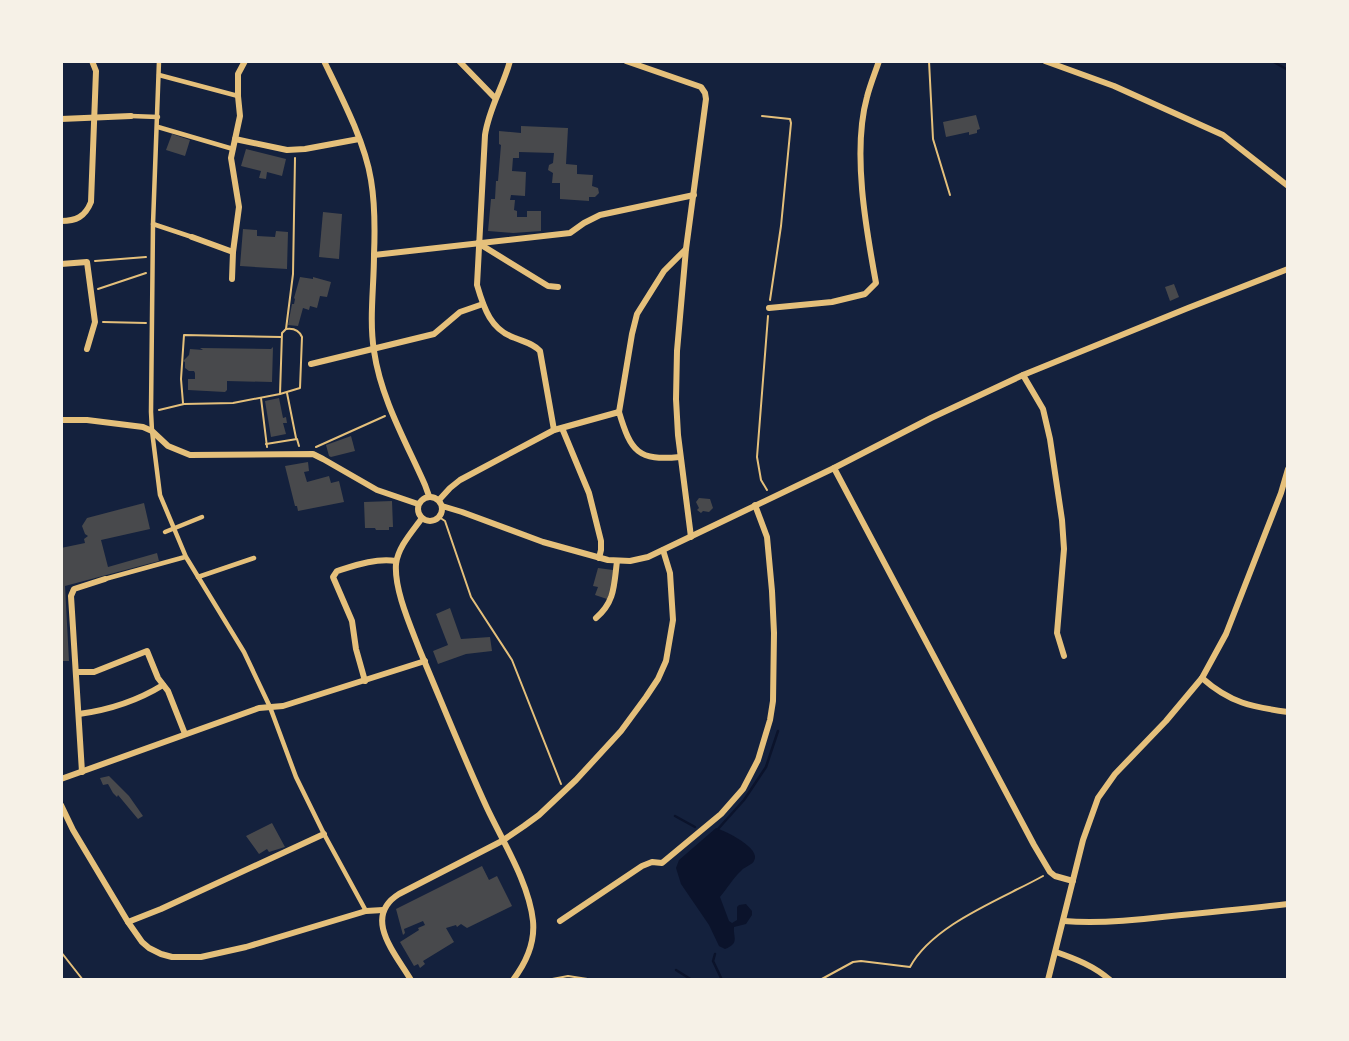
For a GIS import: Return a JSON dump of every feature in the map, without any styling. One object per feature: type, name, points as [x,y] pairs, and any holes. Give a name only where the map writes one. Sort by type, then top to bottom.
[{"type":"street","points":[[61,221],[79,218],[85,213],[90,202],[96,71],[92,61]]},
{"type":"street","points":[[159,61],[153,224],[151,412],[160,495],[186,557],[244,652],[270,707],[296,778],[366,911]]},
{"type":"street","points":[[232,279],[239,207],[232,163],[240,116],[238,74],[245,61]]},
{"type":"street","points":[[324,61],[359,139],[371,179],[374,256],[371,317],[377,368],[392,413],[429,496]]},
{"type":"street","points":[[459,61],[495,98]]},
{"type":"street","points":[[510,61],[506,78],[495,98],[485,135],[477,285],[483,304],[496,327],[540,351],[554,430]]},
{"type":"street","points":[[626,61],[701,86],[706,99],[686,249],[677,363],[678,435],[691,537]]},
{"type":"street","points":[[769,308],[832,302],[865,294],[876,284],[866,226],[861,141],[866,98],[879,61]]},
{"type":"street","points":[[1045,61],[1114,86],[1223,135],[1288,186]]},
{"type":"street","points":[[159,75],[238,96]]},
{"type":"street","points":[[61,119],[94,116],[158,117]]},
{"type":"street","points":[[158,127],[233,149]]},
{"type":"street","points":[[235,139],[280,150],[296,150],[359,139]]},
{"type":"street","points":[[374,256],[570,233],[600,215],[694,195]]},
{"type":"street","points":[[153,224],[233,252]]},
{"type":"street","points":[[478,243],[548,286],[558,287]]},
{"type":"street","points":[[680,457],[650,458],[638,452],[629,441],[619,412],[637,314],[664,271],[686,249]]},
{"type":"street","points":[[61,264],[87,262],[95,322],[87,349]]},
{"type":"street","points":[[619,412],[554,430],[460,480],[450,488],[440,503],[439,517],[428,521],[418,512],[422,499],[435,497],[440,503],[462,512],[543,542],[599,558],[630,561],[648,557],[1023,375],[1288,269]]},
{"type":"street","points":[[311,364],[434,334],[460,312],[483,304]]},
{"type":"street","points":[[1023,375],[1043,409],[1062,520],[1064,548],[1057,633],[1064,656]]},
{"type":"street","points":[[61,420],[143,426],[168,446],[184,454],[268,455],[305,450],[384,494],[418,505]]},
{"type":"street","points":[[562,428],[589,493],[601,541],[599,558]]},
{"type":"street","points":[[834,468],[1024,828],[1050,872],[1073,881]]},
{"type":"street","points":[[1048,980],[1083,840],[1098,798],[1115,774],[1166,721],[1202,678],[1226,634],[1277,505],[1288,469]]},
{"type":"street","points":[[560,921],[642,866],[652,862],[662,863],[721,814],[738,794],[758,760],[771,713],[774,633],[766,537],[755,505]]},
{"type":"street","points":[[165,532],[202,517]]},
{"type":"street","points":[[422,518],[403,544],[396,561],[398,587],[413,633],[525,891],[533,933],[527,957],[513,980]]},
{"type":"street","points":[[411,980],[385,937],[382,927],[383,911],[392,899],[502,841],[539,815],[589,768],[621,732],[658,679],[666,661],[673,620],[670,573],[663,550]]},
{"type":"street","points":[[82,772],[71,596],[74,589],[186,557]]},
{"type":"street","points":[[198,577],[254,558]]},
{"type":"street","points":[[365,681],[350,615],[333,576],[337,571],[366,563],[396,561]]},
{"type":"street","points":[[596,618],[610,602],[617,561]]},
{"type":"street","points":[[77,672],[94,671],[147,651],[158,678],[168,691],[185,734]]},
{"type":"street","points":[[61,779],[258,708],[283,706],[425,661]]},
{"type":"street","points":[[1202,678],[1225,696],[1254,707],[1288,712]]},
{"type":"street","points":[[79,714],[103,710],[142,697],[163,685]]},
{"type":"street","points":[[61,805],[128,922],[149,948],[172,957],[193,957],[246,947],[366,911],[383,911]]},
{"type":"street","points":[[128,922],[324,834]]},
{"type":"street","points":[[1064,920],[1108,922],[1288,904]]},
{"type":"street","points":[[1056,952],[1085,963],[1110,980]]},
{"type":"path","points":[[929,61],[933,139],[950,195]]},
{"type":"path","points":[[762,116],[790,119],[791,123],[781,226],[769,308],[757,457],[761,480],[771,497]]},
{"type":"path","points":[[280,394],[281,337],[286,329],[293,274],[296,150]]},
{"type":"path","points":[[87,262],[153,257]]},
{"type":"path","points":[[91,291],[152,271]]},
{"type":"path","points":[[95,322],[152,323]]},
{"type":"path","points":[[151,412],[184,404],[233,403],[298,389],[301,386],[301,334],[286,329]]},
{"type":"path","points":[[184,404],[181,379],[184,335],[281,337]]},
{"type":"path","points":[[287,393],[298,446],[305,450],[392,413]]},
{"type":"path","points":[[261,398],[268,455]]},
{"type":"path","points":[[266,444],[297,439]]},
{"type":"path","points":[[439,517],[445,521],[471,597],[512,660],[564,792]]},
{"type":"path","points":[[820,980],[853,962],[910,968],[926,946],[947,929],[978,909],[1050,872]]},
{"type":"path","points":[[61,952],[83,980]]},
{"type":"path","points":[[547,980],[568,976],[594,980]]},
{"type":"water","points":[[716,828],[748,846],[755,856],[754,861],[738,874],[720,897],[732,923],[737,920],[739,905],[746,904],[752,911],[746,924],[734,927],[735,940],[725,949],[719,946],[709,925],[681,884],[676,868],[679,860]]},
{"type":"building","points":[[976,115],[980,129],[977,133],[946,137],[943,122]]},
{"type":"building","points":[[521,126],[568,128],[566,164],[577,165],[577,174],[593,175],[592,186],[598,188],[599,193],[595,197],[589,197],[589,201],[560,199],[560,183],[552,183],[553,173],[548,170],[553,163],[554,153],[519,152],[519,158],[513,158],[512,171],[526,172],[525,196],[511,195],[510,200],[515,200],[514,210],[517,211],[517,217],[527,217],[527,211],[541,211],[541,231],[488,231],[491,199],[495,199],[498,181],[501,145],[499,131],[521,133]]},
{"type":"building","points":[[172,134],[190,140],[185,156],[166,150]]},
{"type":"building","points":[[246,149],[286,159],[282,176],[267,172],[266,179],[259,178],[261,171],[241,166]]},
{"type":"building","points":[[323,212],[342,214],[339,259],[319,257]]},
{"type":"building","points":[[243,229],[257,230],[257,236],[275,237],[276,231],[288,232],[287,269],[240,266]]},
{"type":"building","points":[[300,277],[331,282],[327,297],[320,296],[317,308],[303,308],[298,326],[288,325],[292,304]]},
{"type":"building","points":[[1174,284],[1179,297],[1170,301],[1165,287]]},
{"type":"building","points":[[273,347],[272,382],[227,381],[225,392],[188,390],[188,379],[195,379],[194,371],[185,368],[183,361],[189,355],[190,349]]},
{"type":"building","points":[[279,398],[283,418],[286,417],[287,423],[283,423],[286,434],[271,437],[265,401]]},
{"type":"building","points":[[351,436],[355,451],[329,456],[326,445]]},
{"type":"building","points":[[308,462],[309,471],[304,472],[307,482],[329,476],[331,483],[339,481],[344,502],[298,511],[285,466]]},
{"type":"building","points":[[699,498],[710,499],[713,508],[709,512],[701,513],[697,510],[699,508],[696,502]]},
{"type":"building","points":[[392,501],[393,527],[389,527],[389,530],[365,528],[364,502]]},
{"type":"building","points":[[144,503],[150,529],[101,540],[108,567],[157,553],[159,561],[65,586],[69,661],[61,661],[61,548],[85,543],[84,539],[88,536],[82,526],[87,518]]},
{"type":"building","points":[[598,568],[613,570],[612,587],[607,599],[595,595],[598,587],[593,586]]},
{"type":"building","points":[[450,608],[461,639],[490,637],[492,651],[466,654],[438,664],[433,651],[448,645],[436,614]]},
{"type":"building","points":[[109,776],[129,796],[143,816],[138,819],[108,784],[103,785],[100,778]]},
{"type":"building","points":[[272,823],[285,847],[269,852],[267,849],[259,854],[246,836]]},
{"type":"building","points":[[482,866],[489,880],[497,876],[512,906],[467,928],[461,924],[446,928],[454,942],[423,961],[425,964],[420,968],[418,964],[414,966],[400,942],[425,925],[423,921],[404,929],[403,935],[396,909]]},
{"type":"waterway","points":[[1272,61],[1288,70]]},
{"type":"waterway","points":[[718,829],[744,800],[766,767],[778,731]]},
{"type":"waterway","points":[[675,816],[695,827]]},
{"type":"waterway","points":[[715,954],[713,961],[722,980]]},
{"type":"waterway","points":[[676,970],[692,980]]}]
